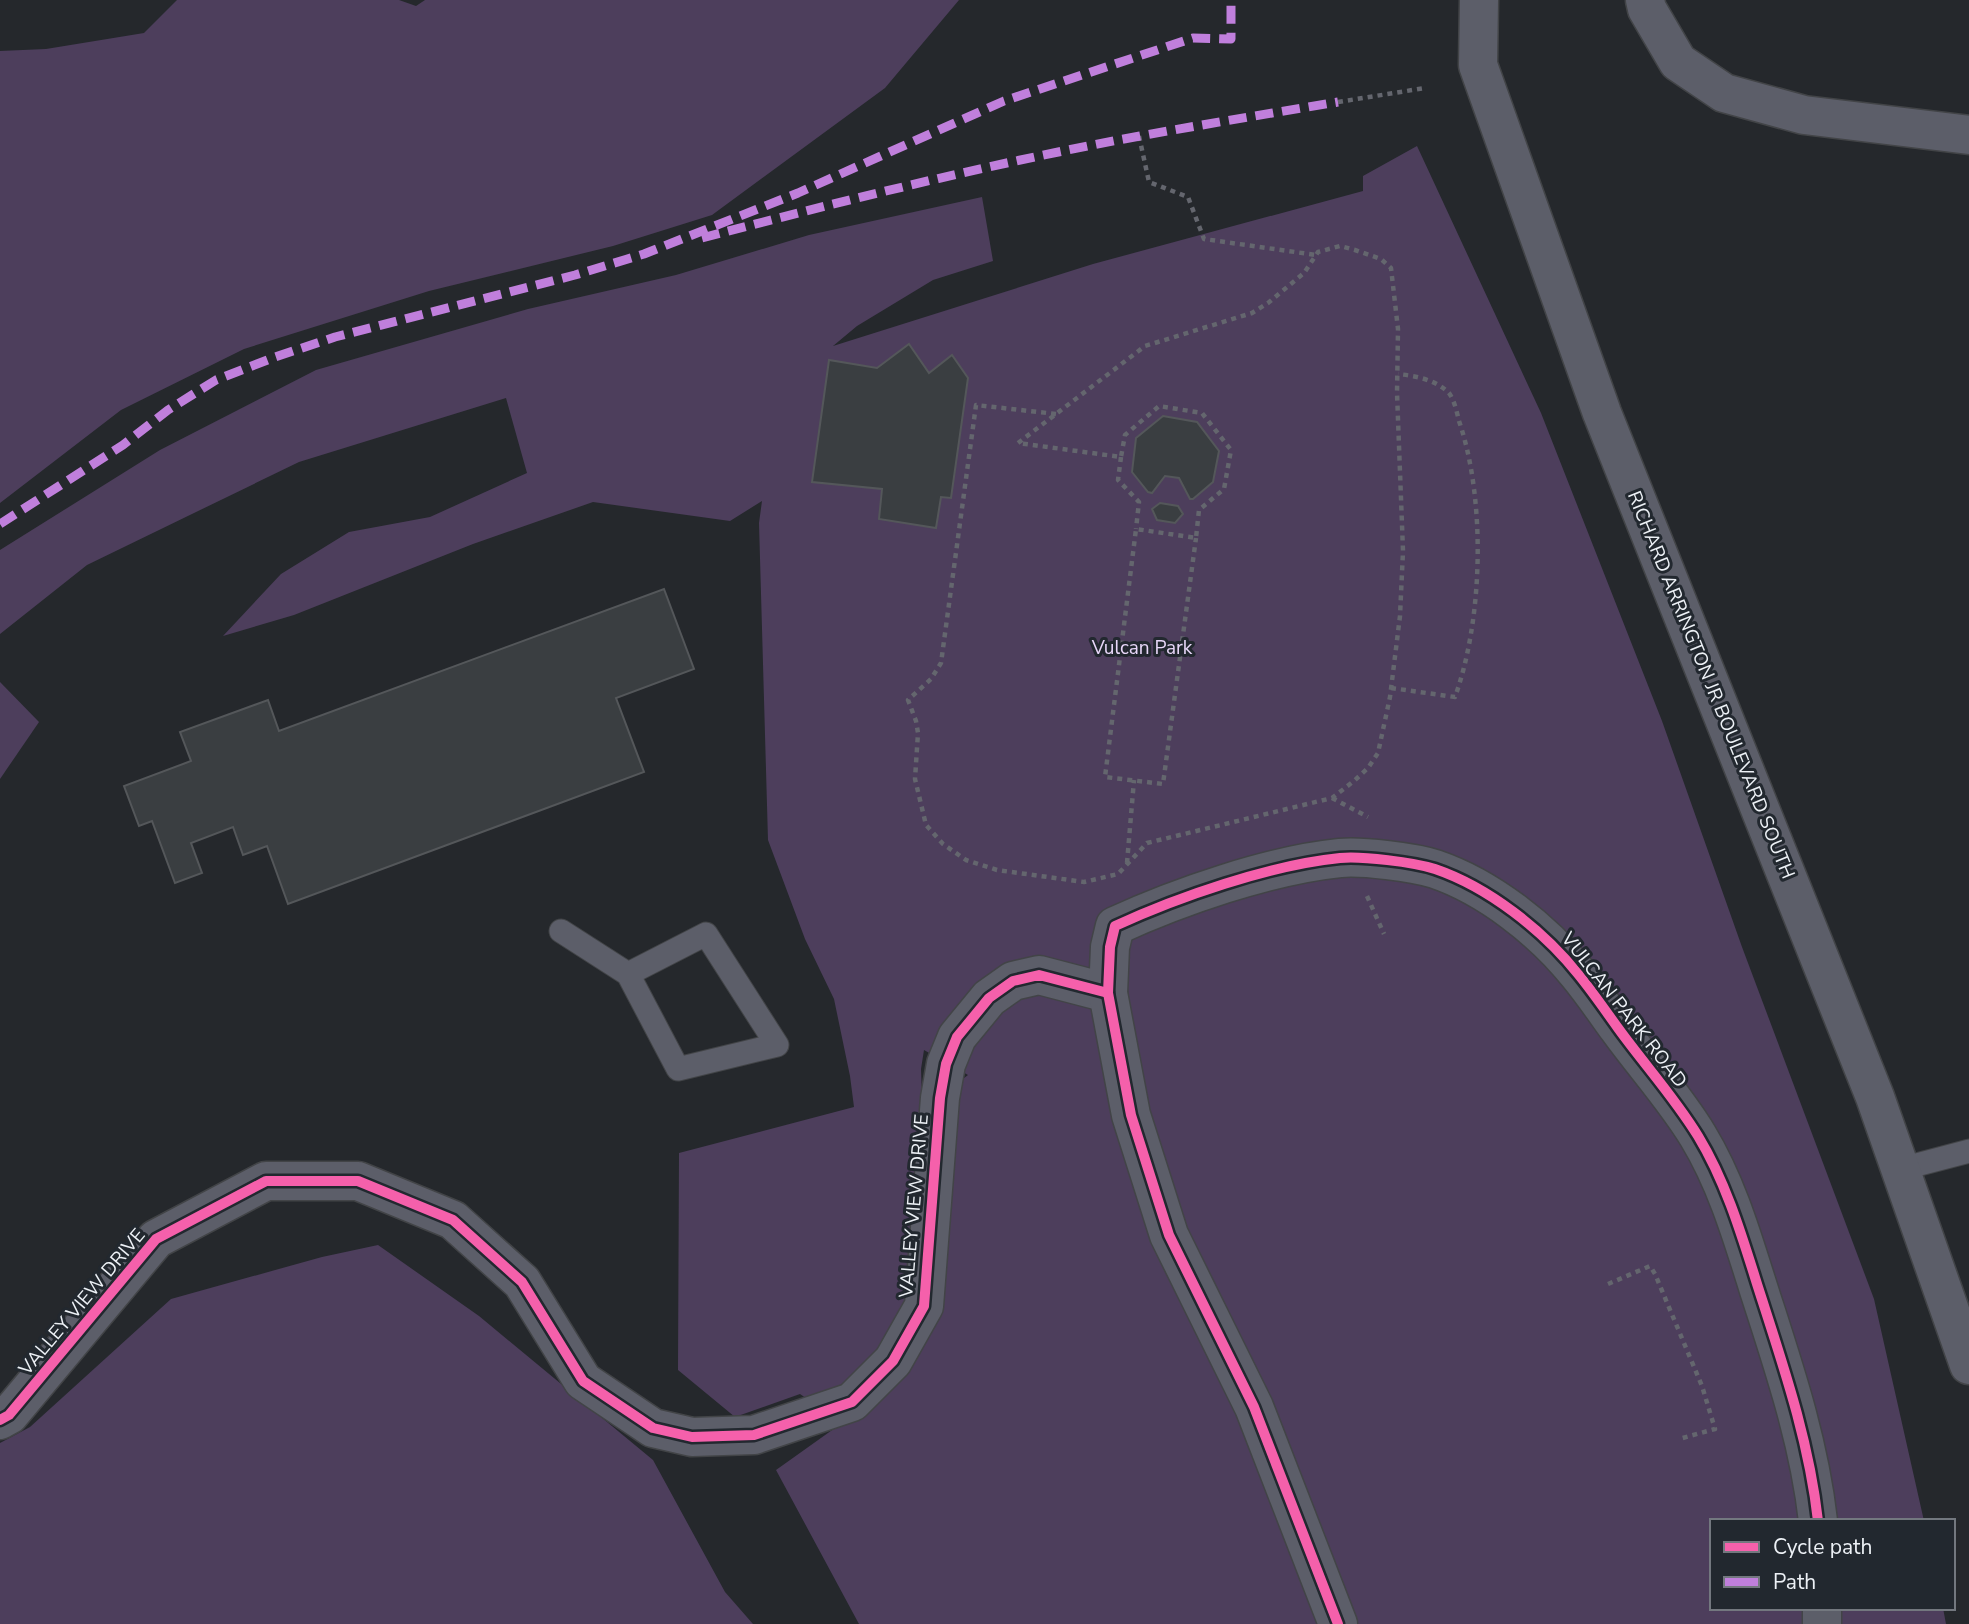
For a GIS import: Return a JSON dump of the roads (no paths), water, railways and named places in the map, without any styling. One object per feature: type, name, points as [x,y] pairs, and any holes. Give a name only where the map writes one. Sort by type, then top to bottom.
[{"type":"street","name":"RICHARD ARRINGTON JR BOULEVARD SOUTH","points":[[1479,0],[1478,65],[1602,413],[1875,1097],[1969,1365]]},
{"type":"street","points":[[1644,0],[1678,62],[1724,93],[1804,115],[1969,135]]},
{"type":"street","name":"VULCAN PARK ROAD","points":[[1108,992],[1110,947],[1115,926],[1164,905],[1242,880],[1290,866],[1343,858],[1385,861],[1433,869],[1476,887],[1544,936],[1578,974],[1662,1086],[1698,1137],[1719,1177],[1745,1244],[1784,1363],[1814,1481],[1818,1519]]},
{"type":"street","name":"VALLEY VIEW DRIVE","points":[[0,1420],[9,1415],[156,1239],[265,1181],[358,1181],[453,1220],[522,1282],[583,1381],[653,1428],[692,1437],[754,1435],[852,1402],[893,1361],[924,1306],[940,1098],[946,1064],[957,1037],[989,998],[1013,981],[1039,975],[1108,992]]},
{"type":"street","points":[[1108,992],[1131,1115],[1169,1236],[1254,1407],[1338,1624]]},
{"type":"lane","points":[[561,931],[628,974],[678,1069],[777,1045],[706,934],[628,974]]},
{"type":"lane","points":[[1901,1168],[1969,1151]]},
{"type":"park label","name":"Vulcan Park","points":[[1142,648]]}]
